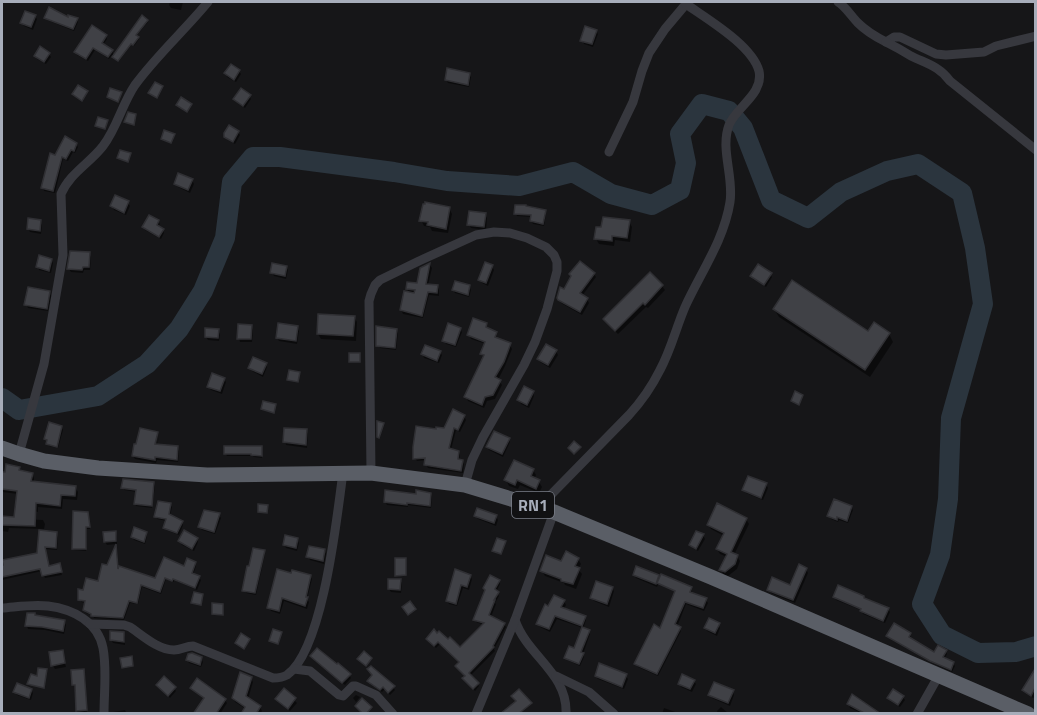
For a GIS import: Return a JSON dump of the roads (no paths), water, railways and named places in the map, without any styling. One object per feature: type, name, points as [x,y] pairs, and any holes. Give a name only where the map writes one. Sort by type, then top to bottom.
[{"type":"highway","name":"RN1","points":[[2,448],[67,465],[138,471],[207,475],[371,472],[465,485],[554,512],[1028,714]]},
{"type":"street","points":[[19,454],[44,364],[63,255],[61,194],[64,186],[105,144],[129,95],[145,72],[208,2]]},
{"type":"street","points":[[838,2],[862,27],[944,73],[950,81],[1035,150]]},
{"type":"street","points":[[539,507],[638,405],[660,371],[686,306],[721,236],[728,213],[731,189],[726,143],[729,124],[757,87],[759,71],[754,61],[733,37],[687,3],[665,29],[650,53],[633,102],[609,152]]},
{"type":"street","points":[[886,42],[894,37],[900,37],[936,54],[946,55],[984,52],[1007,42],[1035,36]]},
{"type":"street","points":[[371,472],[369,301],[375,285],[380,280],[419,261],[476,236],[494,232],[510,233],[546,247],[554,255],[557,271],[535,342],[483,437],[472,460],[465,485]]},
{"type":"street","points":[[90,624],[124,625],[164,648],[173,650],[193,646],[273,678],[287,675],[298,663],[314,630],[327,580],[343,472]]},
{"type":"street","points":[[476,714],[515,620],[554,512]]},
{"type":"street","points":[[2,608],[47,606],[78,615],[90,624],[100,636],[104,649],[105,714]]},
{"type":"street","points":[[515,620],[528,645],[560,683],[566,714]]},
{"type":"street","points":[[294,669],[310,671],[339,695],[343,696],[353,686],[376,695],[393,714]]},
{"type":"street","points":[[917,714],[939,675]]},
{"type":"street","points":[[555,676],[589,692],[614,714]]},
{"type":"waterway","points":[[2,398],[19,410],[98,396],[147,364],[179,329],[203,291],[225,238],[232,182],[253,157],[280,157],[447,181],[519,186],[573,172],[611,194],[652,205],[680,190],[686,163],[680,134],[702,104],[729,111],[743,128],[771,200],[808,218],[841,192],[887,171],[918,164],[962,193],[975,248],[983,304],[951,418],[948,499],[940,555],[922,604],[942,635],[978,653],[1016,652],[1036,646]]}]
